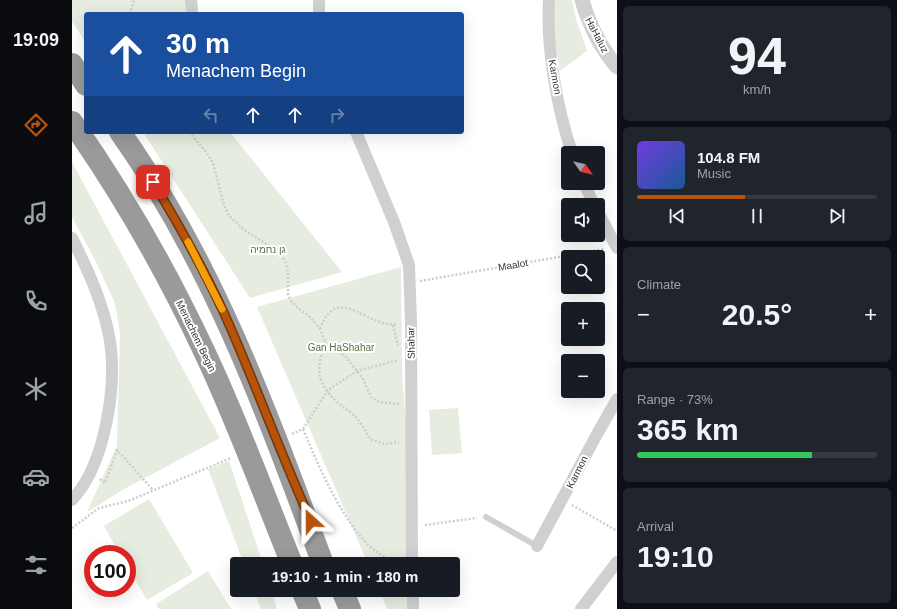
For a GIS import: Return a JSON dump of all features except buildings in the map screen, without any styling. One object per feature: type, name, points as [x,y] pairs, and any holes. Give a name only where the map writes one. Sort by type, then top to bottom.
[{"type":"highway","points":[[72,64],[84,82]]},
{"type":"highway","name":"Menachem Begin","points":[[72,122],[90,147],[124,203],[185,311],[205,351],[289,557]]},
{"type":"highway","points":[[121,134],[153,182],[201,266],[224,313],[286,464],[320,557]]},
{"type":"highway","points":[[286,464],[327,557]]},
{"type":"highway","points":[[266,499],[284,557]]},
{"type":"highway","points":[[297,597],[301,609]]},
{"type":"highway","points":[[305,597],[310,609]]},
{"type":"highway","points":[[336,597],[340,609]]},
{"type":"highway","points":[[345,597],[350,609]]},
{"type":"street","points":[[319,0],[319,12]]},
{"type":"street","name":"Karmon","points":[[549,0],[548,23],[552,60],[566,134],[570,146]]},
{"type":"street","name":"HaHaluz","points":[[582,0],[587,18],[597,39],[617,67]]},
{"type":"street","name":"Shahar","points":[[357,134],[402,241],[408,265],[411,322],[412,557]]},
{"type":"street","points":[[605,225],[617,248]]},
{"type":"street","points":[[72,238],[94,286],[102,312],[110,341],[111,366],[110,396],[99,451],[91,472],[80,491],[72,500]]},
{"type":"street","name":"Karmon","points":[[537,546],[617,399]]},
{"type":"street","points":[[581,609],[617,562]]},
{"type":"street","points":[[413,597],[413,609]]},
{"type":"lane","points":[[486,517],[537,546]]},
{"type":"path","points":[[131,12],[134,0]]},
{"type":"path","points":[[191,134],[207,153],[213,163],[228,216],[243,229],[279,252],[286,263],[288,272],[288,295],[299,310],[309,316],[320,329],[326,344],[346,357],[363,379],[372,397],[379,402],[412,405]]},
{"type":"path","name":"Maalot","points":[[410,283],[617,248]]},
{"type":"path","points":[[320,329],[323,320],[328,313],[336,308],[343,307],[351,309],[377,322],[393,325],[411,322]]},
{"type":"path","points":[[326,344],[320,356],[319,364],[322,382],[335,400],[354,415],[362,424],[370,439],[385,444],[412,441]]},
{"type":"path","points":[[298,432],[303,429],[328,390],[357,371],[411,357]]},
{"type":"path","points":[[303,429],[319,467],[347,520],[359,536],[383,557]]},
{"type":"path","points":[[91,472],[105,483],[118,450],[153,490]]},
{"type":"path","points":[[72,528],[99,508],[128,501],[224,460]]},
{"type":"path","points":[[563,499],[617,531]]},
{"type":"path","points":[[412,527],[486,517]]},
{"type":"green space","points":[[72,0],[193,0],[196,12],[84,12],[84,40],[72,21]]},
{"type":"green space","points":[[554,0],[572,0],[576,19],[587,51],[560,71],[554,34]]},
{"type":"green space","name":"גן נחמיה","points":[[144,134],[232,134],[342,272],[250,298]]},
{"type":"green space","points":[[72,162],[220,438],[126,488],[87,512],[117,446],[120,333],[115,303],[94,258],[72,217]]},
{"type":"green space","name":"Gan HaShahar","points":[[401,267],[402,373],[416,557],[365,557],[257,307]]},
{"type":"green space","points":[[458,408],[462,453],[432,455],[429,410]]},
{"type":"green space","points":[[229,461],[261,557],[241,557],[208,469]]},
{"type":"green space","points":[[149,499],[193,573],[147,600],[136,581],[136,545],[115,545],[104,526]]},
{"type":"green space","points":[[208,571],[231,609],[159,609],[156,604]]},
{"type":"green space","points":[[257,597],[273,597],[277,609],[261,609]]},
{"type":"green space","points":[[382,597],[419,597],[419,599],[409,609],[387,609]]},
{"type":"slow traffic","points":[[188,242],[222,309]]},
{"type":"route","points":[[153,182],[201,266],[224,313],[311,521]]}]
